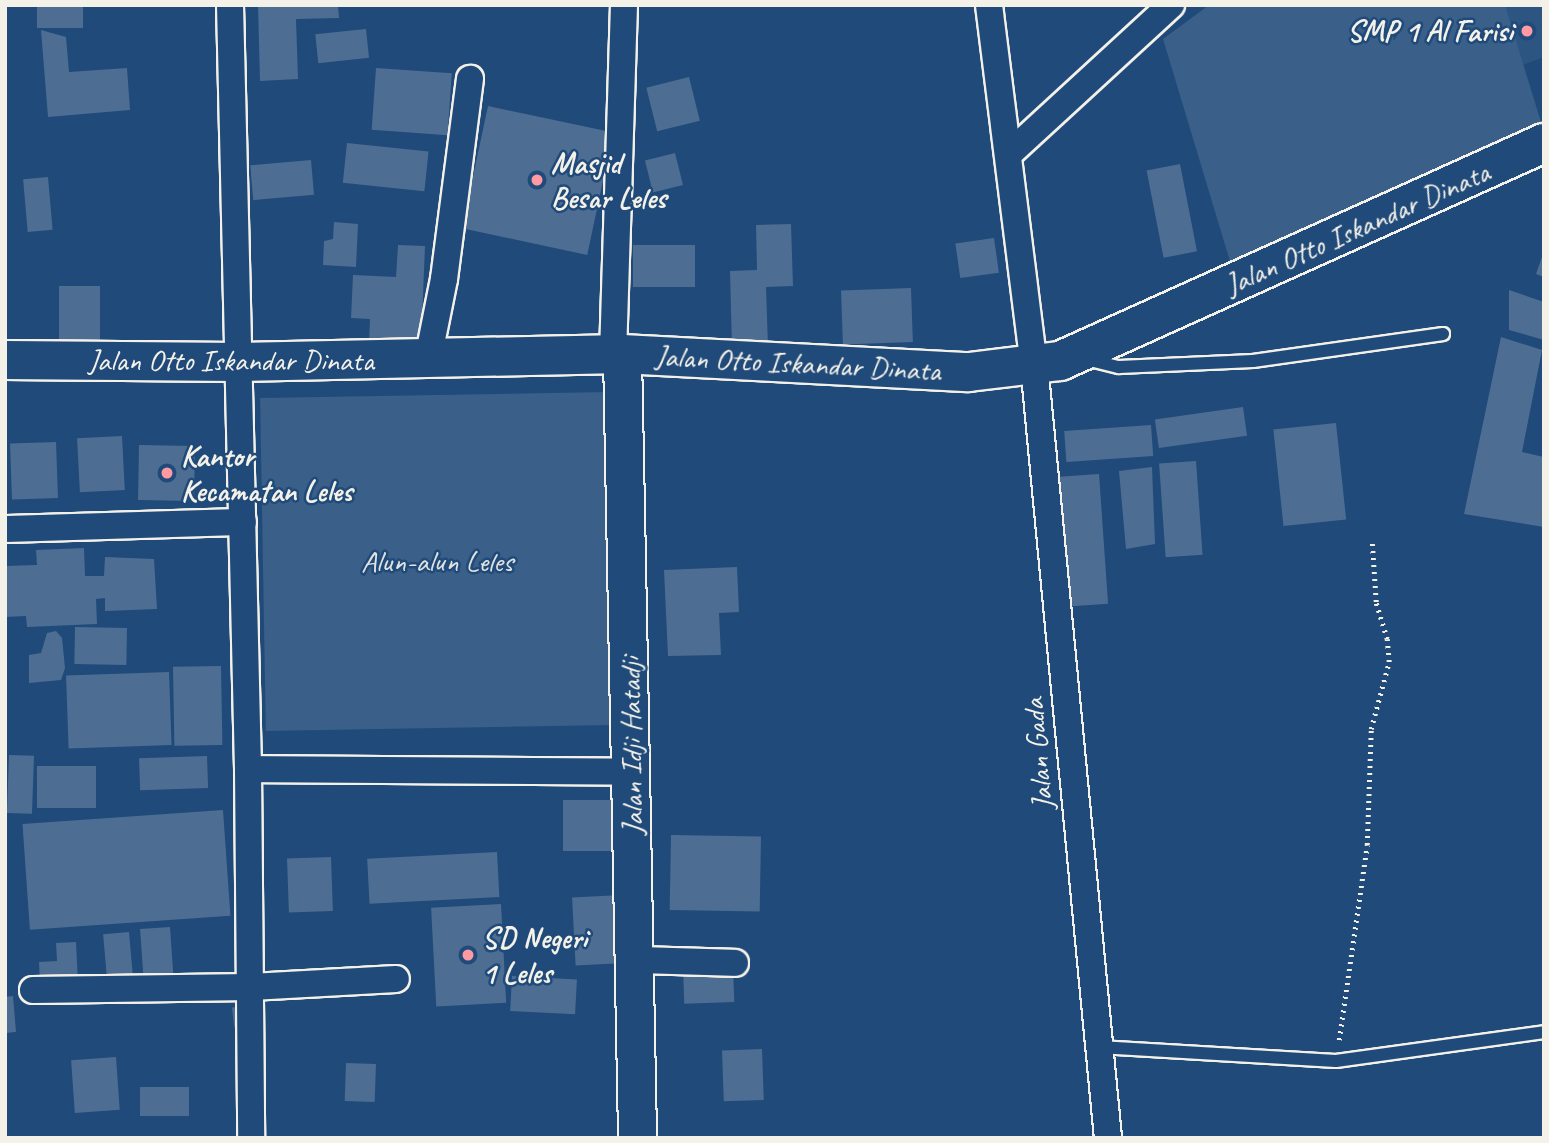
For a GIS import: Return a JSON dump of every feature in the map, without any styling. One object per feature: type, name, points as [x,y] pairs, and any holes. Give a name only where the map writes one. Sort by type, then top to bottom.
[{"type":"main road","name":"Jalan Otto Iskandar Dinata","points":[[5,360],[239,362],[617,355],[969,372],[1034,364],[1072,356],[1544,144]]},
{"type":"street","points":[[230,5],[248,769],[251,1138]]},
{"type":"street","points":[[617,355],[624,5]]},
{"type":"street","name":"Jalan Gada","points":[[989,5],[1034,364],[1108,1138]]},
{"type":"street","points":[[1009,154],[1171,5]]},
{"type":"street","points":[[429,359],[444,279],[470,79]]},
{"type":"street","name":"Jalan Idji Hatadji","points":[[617,355],[636,960],[637,1138]]},
{"type":"street","points":[[5,529],[243,522]]},
{"type":"street","points":[[248,769],[631,772]]},
{"type":"street","points":[[636,960],[734,963]]},
{"type":"street","points":[[33,990],[251,986],[396,979]]},
{"type":"lane","points":[[1072,356],[1119,367],[1253,361],[1443,334]]},
{"type":"lane","points":[[1099,1047],[1336,1061],[1544,1032]]},
{"type":"path","points":[[1336,1061],[1367,845],[1371,729],[1389,662],[1387,639],[1376,602],[1372,542]]},
{"type":"shaded area","name":"SMP 1 Al Farisi","points":[[1500,5],[1544,5],[1544,57],[1523,65]]},
{"type":"green space","points":[[1209,5],[1505,5],[1541,122],[1232,268],[1163,39]]},
{"type":"green space","name":"Alun-alun Leles","points":[[609,392],[615,725],[266,731],[260,398]]},
{"type":"building","points":[[37,5],[83,5],[83,28],[37,28]]},
{"type":"building","points":[[258,5],[338,5],[339,18],[296,19],[298,79],[260,81]]},
{"type":"building","points":[[366,29],[369,58],[318,63],[315,34]]},
{"type":"building","points":[[41,30],[66,37],[69,72],[127,68],[130,110],[48,117]]},
{"type":"building","points":[[376,68],[452,73],[447,135],[372,130]]},
{"type":"building","points":[[689,77],[700,121],[657,131],[646,88]]},
{"type":"building","name":"Masjid Besar Leles","points":[[488,106],[613,133],[587,255],[462,228]]},
{"type":"building","points":[[347,143],[429,152],[424,191],[343,183]]},
{"type":"building","points":[[675,153],[683,185],[653,193],[645,160]]},
{"type":"building","points":[[311,160],[314,195],[253,200],[250,165]]},
{"type":"building","points":[[1180,164],[1197,251],[1164,258],[1147,170]]},
{"type":"building","points":[[48,177],[53,230],[28,232],[23,179]]},
{"type":"building","points":[[334,222],[358,224],[356,267],[323,265],[324,241],[333,239]]},
{"type":"building","points":[[791,224],[793,286],[766,287],[768,347],[732,348],[730,271],[757,270],[756,225]]},
{"type":"building","points":[[994,238],[999,273],[960,278],[955,243]]},
{"type":"building","points":[[398,245],[425,246],[421,345],[369,342],[370,319],[351,318],[353,275],[396,277]]},
{"type":"building","points":[[633,245],[695,245],[695,287],[633,287]]},
{"type":"building","points":[[1544,254],[1544,277],[1536,274]]},
{"type":"building","points":[[59,286],[100,286],[100,349],[59,349]]},
{"type":"building","points":[[911,288],[913,342],[843,344],[841,290]]},
{"type":"building","points":[[1509,290],[1544,302],[1544,340],[1509,330]]},
{"type":"building","points":[[1501,337],[1542,350],[1522,452],[1544,457],[1544,527],[1464,514]]},
{"type":"building","points":[[1243,407],[1247,436],[1159,448],[1155,419]]},
{"type":"building","points":[[1336,423],[1346,519],[1283,526],[1273,430]]},
{"type":"building","points":[[1151,425],[1153,456],[1066,462],[1064,431]]},
{"type":"building","points":[[122,436],[125,490],[80,492],[77,438]]},
{"type":"building","points":[[56,442],[58,498],[12,500],[10,444]]},
{"type":"building","name":"Kantor Kecamatan Leles","points":[[139,445],[195,446],[194,501],[138,500]]},
{"type":"building","points":[[1196,461],[1203,555],[1166,557],[1159,464]]},
{"type":"building","points":[[1152,467],[1155,544],[1126,549],[1119,471]]},
{"type":"building","points":[[1099,474],[1108,604],[1068,606],[1059,477]]},
{"type":"building","points":[[84,548],[85,576],[104,576],[105,557],[154,559],[157,609],[105,611],[105,598],[96,599],[97,624],[27,627],[26,616],[5,617],[5,566],[37,565],[36,550]]},
{"type":"building","points":[[737,567],[739,612],[719,613],[721,655],[668,656],[664,570]]},
{"type":"building","points":[[75,627],[127,628],[126,665],[74,664]]},
{"type":"building","points":[[56,631],[62,638],[65,668],[61,680],[29,683],[29,655],[41,653],[47,633]]},
{"type":"building","points":[[221,666],[222,745],[174,746],[173,667]]},
{"type":"building","points":[[169,672],[172,745],[69,749],[66,676]]},
{"type":"building","points":[[9,755],[34,756],[32,814],[7,813]]},
{"type":"building","points":[[207,756],[208,788],[140,790],[139,758]]},
{"type":"building","points":[[37,766],[96,766],[96,808],[37,808]]},
{"type":"building","points":[[563,800],[619,800],[619,851],[563,851]]},
{"type":"building","points":[[223,810],[230,916],[30,930],[22,824]]},
{"type":"building","points":[[671,835],[761,837],[760,912],[670,910]]},
{"type":"building","name":"SD Negeri 1 Leles","points":[[497,852],[499,897],[370,904],[367,859]]},
{"type":"building","points":[[331,857],[333,911],[289,913],[287,859]]},
{"type":"building","name":"SD Negeri 1 Leles","points":[[621,895],[625,963],[576,965],[572,898]]},
{"type":"building","name":"SD Negeri 1 Leles","points":[[501,904],[506,1003],[436,1007],[431,908]]},
{"type":"building","points":[[170,927],[173,975],[143,977],[140,929]]},
{"type":"building","points":[[129,932],[133,975],[107,977],[103,934]]},
{"type":"building","points":[[76,942],[78,983],[40,984],[39,962],[57,961],[56,943]]},
{"type":"building","points":[[733,966],[734,1002],[684,1004],[683,968]]},
{"type":"building","name":"SD Negeri 1 Leles","points":[[512,976],[577,979],[575,1014],[510,1011]]},
{"type":"building","points":[[13,996],[16,1032],[5,1033],[5,997]]},
{"type":"building","points":[[246,1006],[248,1026],[234,1027],[232,1007]]},
{"type":"building","points":[[762,1049],[764,1100],[724,1101],[722,1050]]},
{"type":"building","points":[[116,1057],[120,1110],[75,1113],[71,1060]]},
{"type":"building","points":[[346,1063],[376,1064],[375,1102],[345,1101]]},
{"type":"building","points":[[140,1087],[189,1087],[189,1116],[140,1116]]},
{"type":"place","name":"SMP 1 Al Farisi","points":[[1527,31]]},
{"type":"place","name":"Masjid Besar Leles","points":[[537,180]]},
{"type":"place","name":"Kantor Kecamatan Leles","points":[[167,473]]},
{"type":"place","name":"SD Negeri 1 Leles","points":[[468,955]]}]
